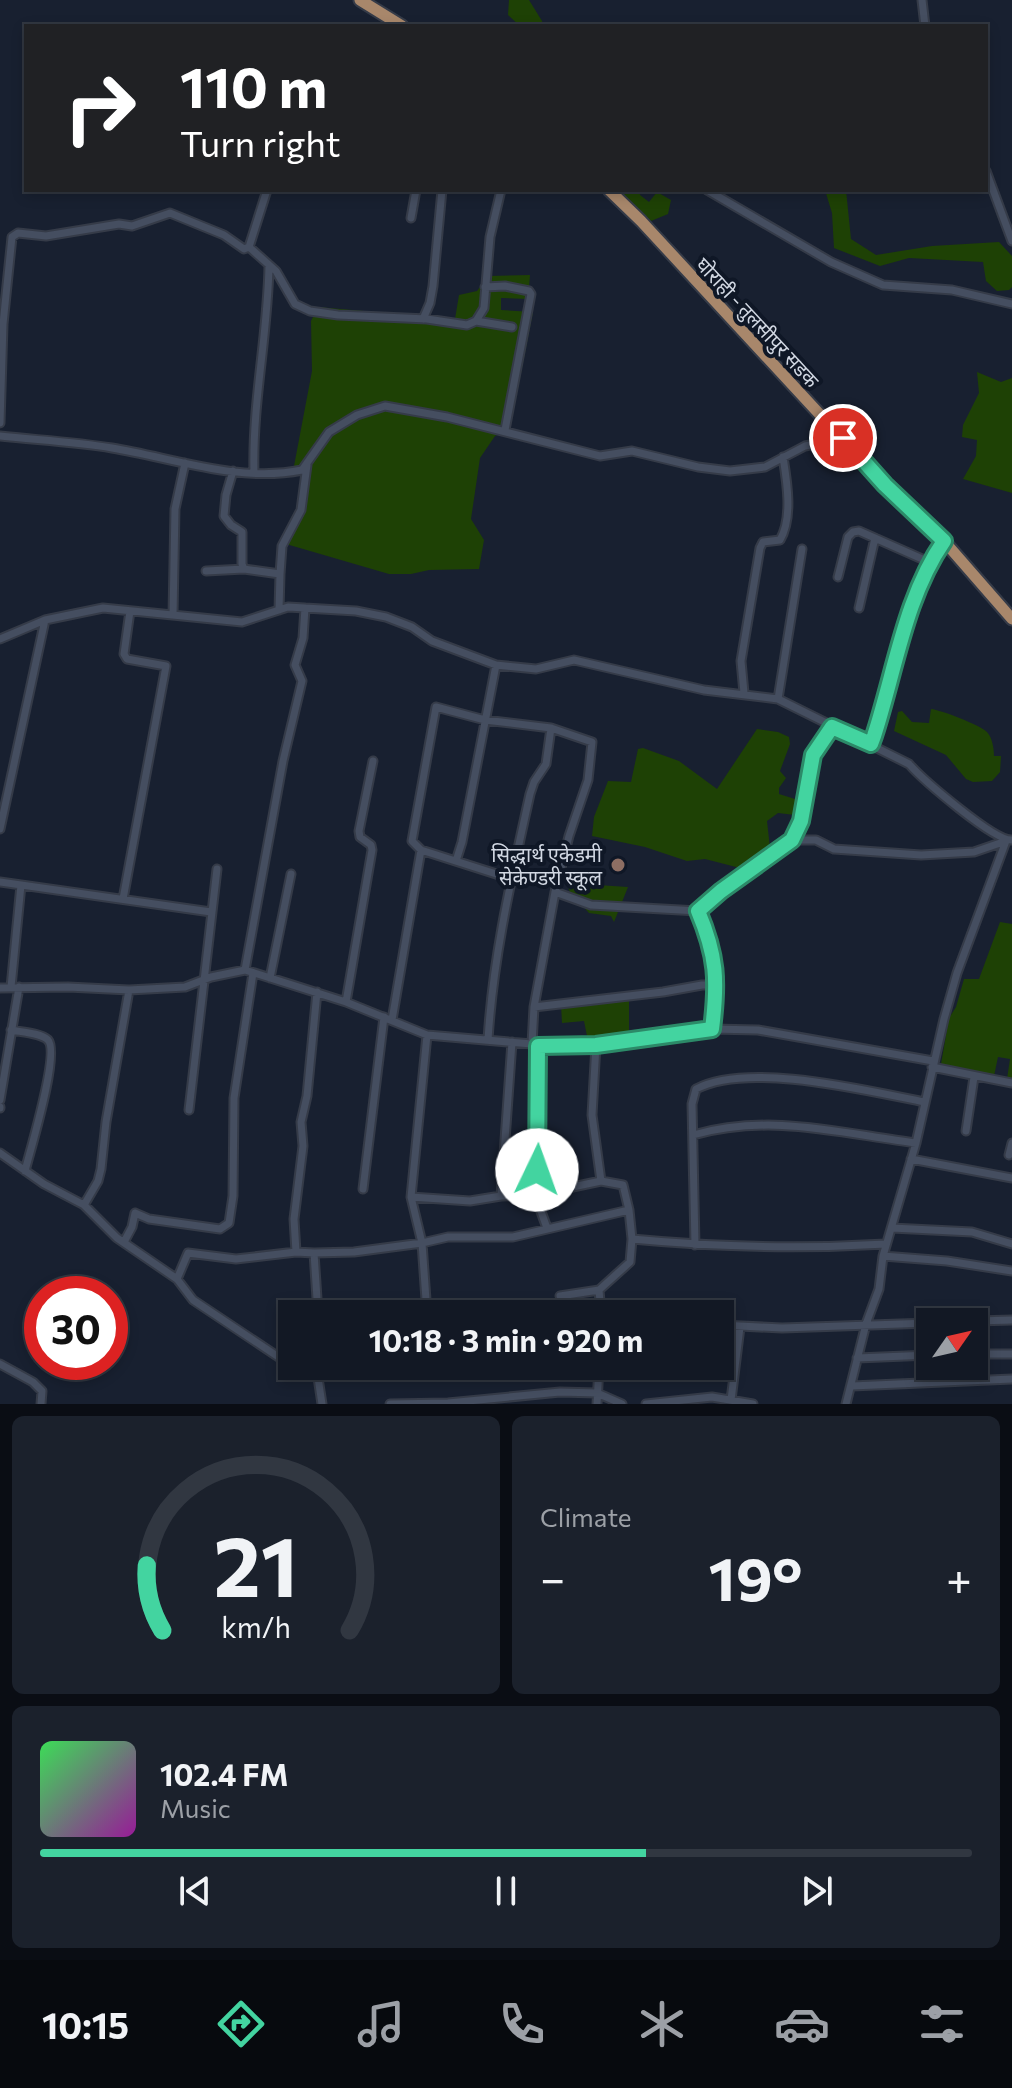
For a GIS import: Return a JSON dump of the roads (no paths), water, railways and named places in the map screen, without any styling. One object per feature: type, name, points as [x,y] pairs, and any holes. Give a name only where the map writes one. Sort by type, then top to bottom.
[{"type":"main road","points":[[360,0],[399,24]]},
{"type":"main road","name":"घोराही - तुलसीपुर सडक","points":[[611,192],[885,485],[944,541],[1012,619]]},
{"type":"street","points":[[922,0],[925,24]]},
{"type":"street","points":[[988,176],[1012,241]]},
{"type":"street","points":[[249,247],[266,192]]},
{"type":"street","points":[[411,218],[416,192]]},
{"type":"street","points":[[423,319],[432,295],[442,192]]},
{"type":"street","points":[[476,321],[484,308],[490,237],[501,192]]},
{"type":"street","points":[[710,192],[831,262],[883,285],[952,290],[1012,304]]},
{"type":"street","points":[[0,423],[3,324],[12,237],[18,233],[46,236],[119,224],[132,226],[170,213],[224,235],[244,249],[249,247]]},
{"type":"street","points":[[249,247],[276,271],[295,304],[310,311],[467,325],[476,321],[512,327]]},
{"type":"street","points":[[254,473],[257,401],[269,301],[269,265]]},
{"type":"street","points":[[485,287],[516,287],[531,294],[505,430]]},
{"type":"street","points":[[0,436],[112,448],[267,475],[302,470],[329,432],[372,409],[400,407],[505,430],[600,456],[632,451],[698,467],[730,471],[765,467],[805,446],[843,438]]},
{"type":"street","points":[[744,693],[741,661],[760,548],[763,542],[780,540],[785,529],[788,491],[783,457]]},
{"type":"street","points":[[173,615],[175,509],[185,463]]},
{"type":"street","points":[[279,610],[282,546],[301,510],[307,464]]},
{"type":"street","points":[[233,471],[224,516],[242,532],[244,569]]},
{"type":"street","points":[[838,577],[848,537],[859,531],[929,562]]},
{"type":"street","points":[[859,608],[875,538]]},
{"type":"street","points":[[871,744],[929,562],[944,541]]},
{"type":"street","points":[[778,699],[802,549]]},
{"type":"street","points":[[206,571],[244,569],[280,574]]},
{"type":"street","points":[[0,639],[45,620],[103,608],[242,622],[288,607],[356,611],[386,617],[412,627],[432,641],[496,665],[536,669],[574,660],[704,690],[778,699],[909,764],[923,779],[1009,840]]},
{"type":"street","points":[[124,1242],[135,1213],[149,1219],[220,1229],[229,1223],[233,1196],[234,1098],[249,971],[283,761],[302,681],[295,665],[303,638],[305,608]]},
{"type":"street","points":[[123,899],[166,666],[127,659],[124,654],[130,611]]},
{"type":"street","points":[[0,829],[45,620]]},
{"type":"street","points":[[456,861],[496,665]]},
{"type":"street","points":[[512,879],[421,850],[412,841],[436,707],[485,720],[551,728],[592,742],[588,780],[555,892],[534,1007],[539,1145],[535,1195],[547,1228]]},
{"type":"street","points":[[555,892],[591,905],[698,911],[792,840],[801,821],[813,755],[832,727]]},
{"type":"street","points":[[488,1040],[491,984],[512,879],[534,782],[546,764],[551,728]]},
{"type":"street","points":[[346,1002],[372,850],[371,845],[360,837],[359,831],[373,761]]},
{"type":"street","points":[[792,840],[816,840],[834,849],[921,855],[974,852],[1009,840]]},
{"type":"street","points":[[846,1404],[866,1324],[879,1289],[883,1256],[916,1143],[957,973],[1009,840]]},
{"type":"street","points":[[363,1189],[388,1018],[421,850]]},
{"type":"street","points":[[189,1110],[217,869]]},
{"type":"street","points":[[270,978],[291,874]]},
{"type":"street","points":[[0,882],[211,912]]},
{"type":"street","points":[[0,1100],[11,1030],[21,885]]},
{"type":"street","points":[[698,911],[713,949],[716,971],[712,1029]]},
{"type":"street","points":[[0,988],[129,990],[185,987],[249,971],[346,1002],[427,1035],[535,1045],[596,1045],[712,1029],[758,1030],[804,1036],[933,1064],[974,1077],[1012,1083]]},
{"type":"street","points":[[534,1007],[715,985]]},
{"type":"street","points":[[84,1205],[98,1181],[129,990]]},
{"type":"street","points":[[296,1252],[294,1219],[303,1146],[301,1122],[307,1096],[317,992]]},
{"type":"street","points":[[11,1030],[45,1038],[51,1043],[52,1050],[25,1171]]},
{"type":"street","points":[[426,1300],[422,1243],[411,1197],[427,1035]]},
{"type":"street","points":[[501,1196],[512,1042]]},
{"type":"street","points":[[596,1045],[592,1115],[601,1181]]},
{"type":"street","points":[[966,1131],[974,1077]]},
{"type":"street","points":[[695,1245],[692,1104],[696,1089],[706,1084],[738,1079],[786,1080],[925,1102]]},
{"type":"street","points":[[693,1135],[723,1127],[785,1124],[916,1143]]},
{"type":"street","points":[[1009,1155],[1012,1143]]},
{"type":"street","points":[[0,1153],[84,1205],[124,1242],[177,1279],[193,1300],[278,1358]]},
{"type":"street","points":[[911,1159],[1012,1178]]},
{"type":"street","points":[[411,1197],[470,1201],[535,1195],[601,1181],[623,1185],[632,1239],[630,1262],[599,1290],[560,1296]]},
{"type":"street","points":[[177,1279],[188,1253],[236,1259],[296,1252],[354,1252],[448,1237],[513,1237],[629,1210]]},
{"type":"street","points":[[892,1228],[972,1232],[1012,1244]]},
{"type":"street","points":[[632,1239],[695,1245],[816,1248],[886,1244]]},
{"type":"street","points":[[314,1253],[317,1300]]},
{"type":"street","points":[[883,1256],[947,1261],[1012,1271]]},
{"type":"street","points":[[599,1290],[600,1300]]},
{"type":"street","points":[[988,1321],[1012,1320]]},
{"type":"street","points":[[734,1326],[782,1328],[916,1323]]},
{"type":"street","points":[[731,1400],[740,1327]]},
{"type":"street","points":[[988,1354],[1012,1354]]},
{"type":"street","points":[[857,1358],[916,1356]]},
{"type":"street","points":[[0,1364],[33,1382],[42,1391],[41,1404]]},
{"type":"street","points":[[852,1386],[1012,1379]]},
{"type":"street","points":[[320,1380],[322,1404]]},
{"type":"street","points":[[597,1404],[598,1380]]},
{"type":"street","points":[[390,1404],[448,1403],[560,1392],[597,1393],[622,1404]]},
{"type":"street","points":[[646,1404],[712,1397],[753,1404]]},
{"type":"place","name":"सिद्धार्थ एकेडमी सेकेण्डरी स्कूल","points":[[618,865]]}]
